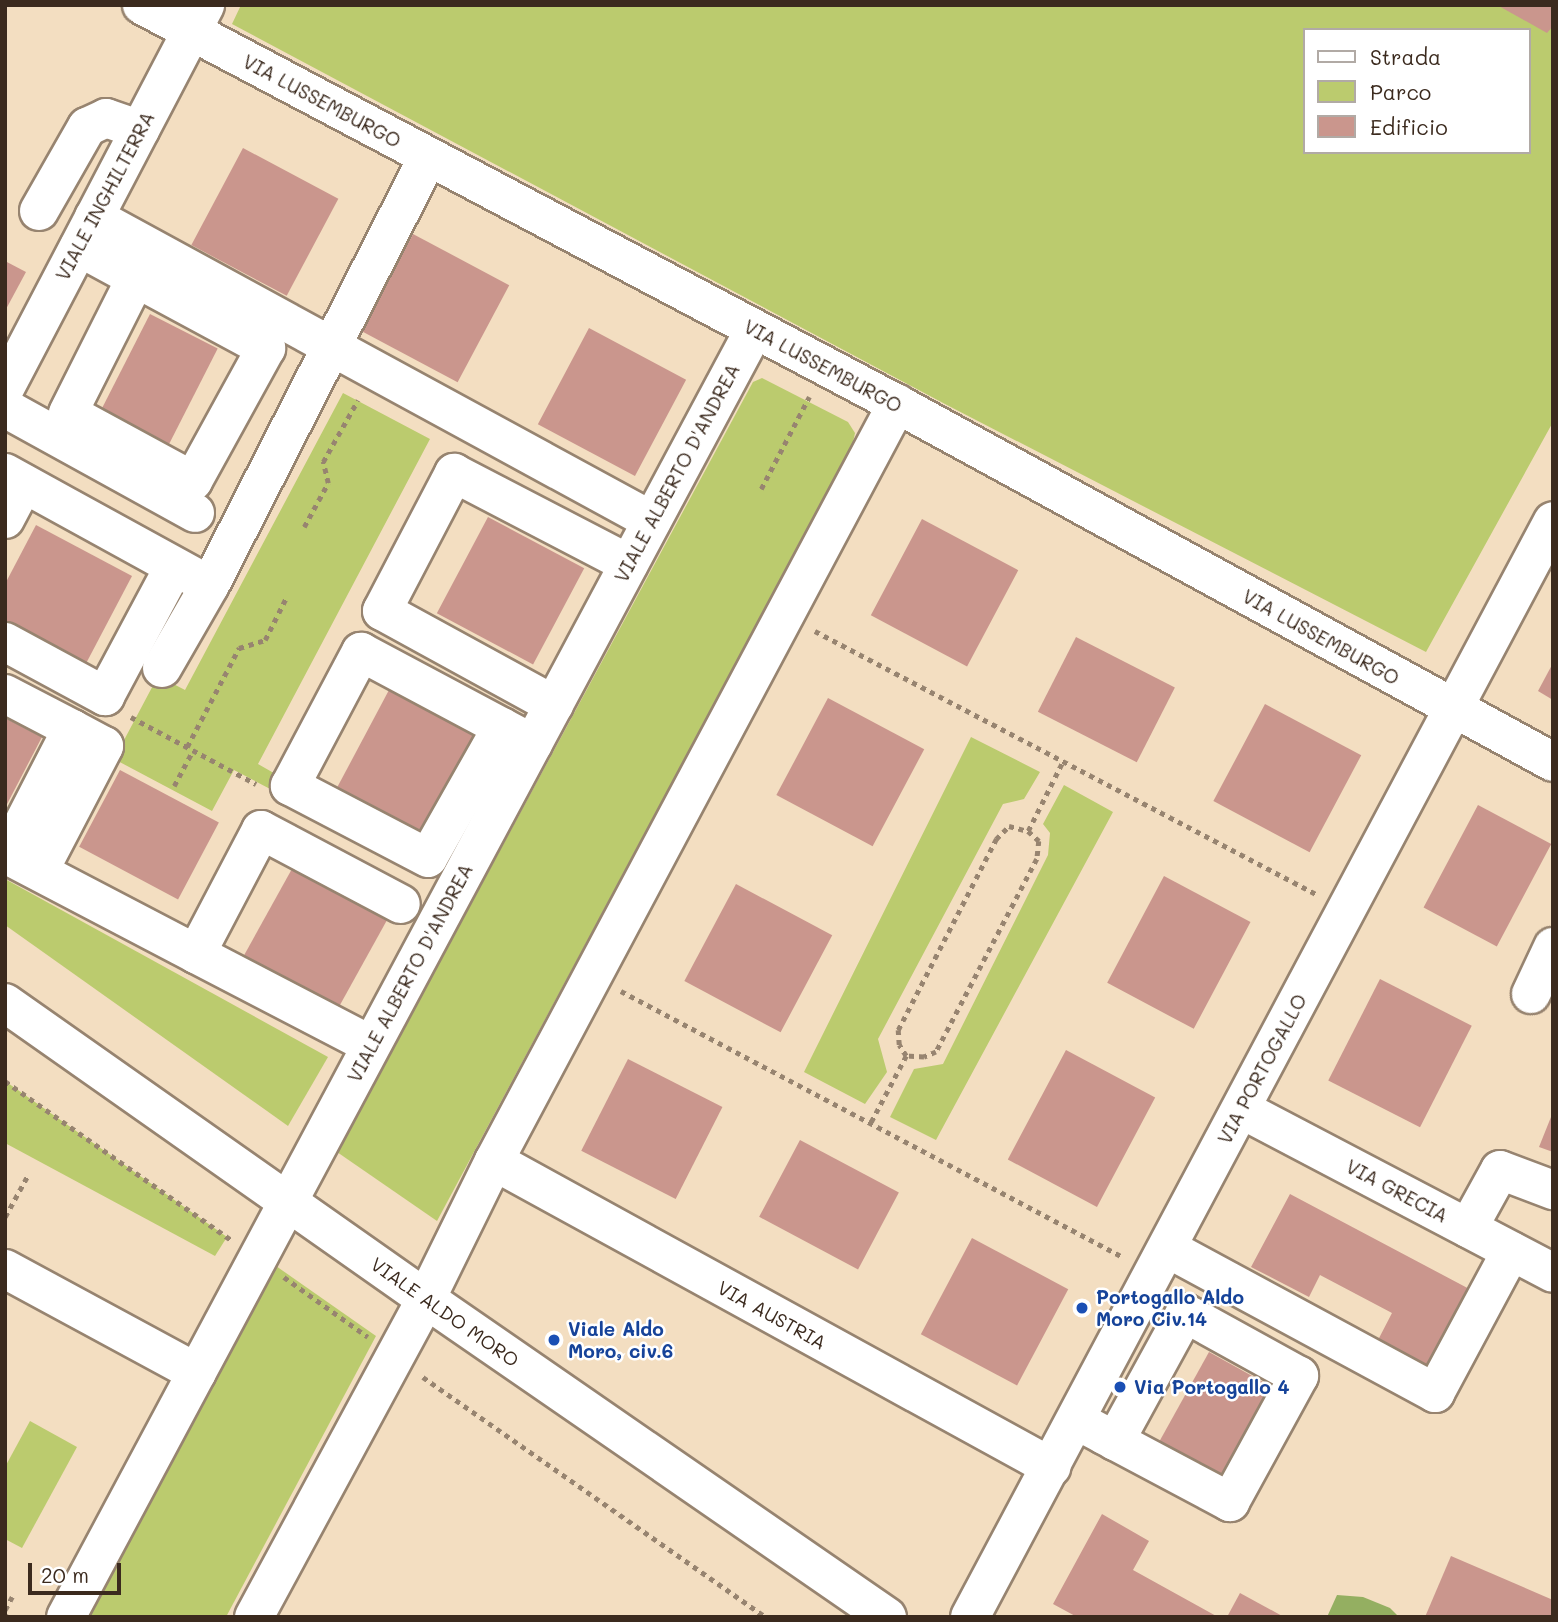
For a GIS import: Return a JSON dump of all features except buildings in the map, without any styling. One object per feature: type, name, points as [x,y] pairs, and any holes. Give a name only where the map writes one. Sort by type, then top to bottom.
[{"type":"street","name":"VIA LUSSEMBURGO","points":[[142,5],[198,19],[428,157],[897,404],[1553,762]]},
{"type":"street","name":"VIALE INGHILTERRA","points":[[5,388],[198,19]]},
{"type":"street","points":[[39,211],[87,127],[106,118],[140,130]]},
{"type":"street","points":[[162,668],[210,585],[428,157]]},
{"type":"street","points":[[86,232],[136,278],[266,348],[193,481],[68,413],[136,278]]},
{"type":"street","points":[[86,232],[331,346],[652,521]]},
{"type":"street","name":"VIALE ALBERTO D'ANDREA","points":[[66,1617],[371,1045],[517,736],[554,705],[754,330]]},
{"type":"street","points":[[254,1617],[426,1299],[494,1161],[897,404]]},
{"type":"street","points":[[5,408],[195,513]]},
{"type":"street","points":[[361,652],[517,736],[428,858],[290,786],[454,473],[629,564]]},
{"type":"street","points":[[5,519],[15,478],[210,585]]},
{"type":"street","name":"VIA PORTOGALLO","points":[[970,1617],[1451,708],[1553,521]]},
{"type":"street","points":[[5,642],[105,695],[174,566]]},
{"type":"street","points":[[382,611],[554,705]]},
{"type":"street","points":[[5,694],[104,746],[17,860],[371,1045]]},
{"type":"street","points":[[196,954],[261,830],[401,904]]},
{"type":"street","points":[[1531,994],[1553,947]]},
{"type":"street","name":"VIALE ALDO MORO","points":[[5,1003],[426,1299],[887,1617]]},
{"type":"street","name":"VIA GRECIA","points":[[1241,1109],[1553,1273]]},
{"type":"street","name":"VIA AUSTRIA","points":[[494,1161],[1051,1467]]},
{"type":"street","points":[[1468,1228],[1500,1170],[1553,1190]]},
{"type":"street","points":[[1167,1248],[1435,1393],[1511,1251]]},
{"type":"street","points":[[5,1269],[197,1373]]},
{"type":"street","points":[[1076,1420],[1115,1441],[1230,1502],[1299,1376],[1185,1313],[1115,1441]]},
{"type":"path","points":[[304,527],[328,483],[323,462],[375,370]]},
{"type":"path","points":[[761,489],[809,397]]},
{"type":"path","points":[[187,747],[239,648],[265,640],[286,598]]},
{"type":"path","points":[[811,628],[1320,896]]},
{"type":"path","points":[[126,715],[262,787]]},
{"type":"path","points":[[174,786],[193,751]]},
{"type":"path","points":[[1028,831],[1063,761]]},
{"type":"path","points":[[1009,827],[1028,831],[1039,841],[1037,859],[936,1052],[924,1058],[906,1056],[899,1045],[898,1030],[996,839],[1009,827]]},
{"type":"path","points":[[617,989],[1129,1259]]},
{"type":"path","points":[[871,1122],[906,1056]]},
{"type":"path","points":[[5,1082],[236,1243]]},
{"type":"path","points":[[5,1217],[28,1175]]},
{"type":"path","points":[[280,1274],[370,1339]]},
{"type":"path","points":[[414,1370],[766,1617]]},
{"type":"path","points":[[6,1614],[12,1597]]},
{"type":"green space","points":[[241,5],[1553,5],[1553,422],[1426,652],[945,404],[232,24]]},
{"type":"green space","points":[[762,378],[848,422],[855,433],[852,447],[437,1221],[337,1152],[753,382]]},
{"type":"green space","points":[[343,393],[430,439],[258,764],[279,776],[272,790],[234,770],[212,811],[114,759],[158,676],[185,690]]},
{"type":"green space","points":[[971,737],[1040,772],[1024,799],[1003,804],[878,1039],[887,1072],[865,1104],[804,1072]]},
{"type":"green space","points":[[1064,785],[1113,812],[936,1140],[890,1117],[914,1069],[943,1064],[1048,855],[1050,833],[1043,824]]},
{"type":"green space","points":[[5,879],[328,1057],[288,1126],[5,925]]},
{"type":"green space","points":[[5,1081],[227,1237],[215,1256],[5,1143]]},
{"type":"green space","points":[[276,1266],[376,1336],[226,1617],[88,1617]]},
{"type":"green space","points":[[30,1421],[77,1447],[22,1548],[5,1539],[5,1467]]},
{"type":"green space","points":[[1337,1595],[1363,1597],[1390,1608],[1399,1617],[1327,1617]]},
{"type":"place","name":"Portogallo Aldo Moro Civ.14","points":[[1082,1308]]},
{"type":"place","name":"Viale Aldo Moro, civ.6","points":[[554,1340]]},
{"type":"place","name":"Via Portogallo 4","points":[[1120,1387]]}]
